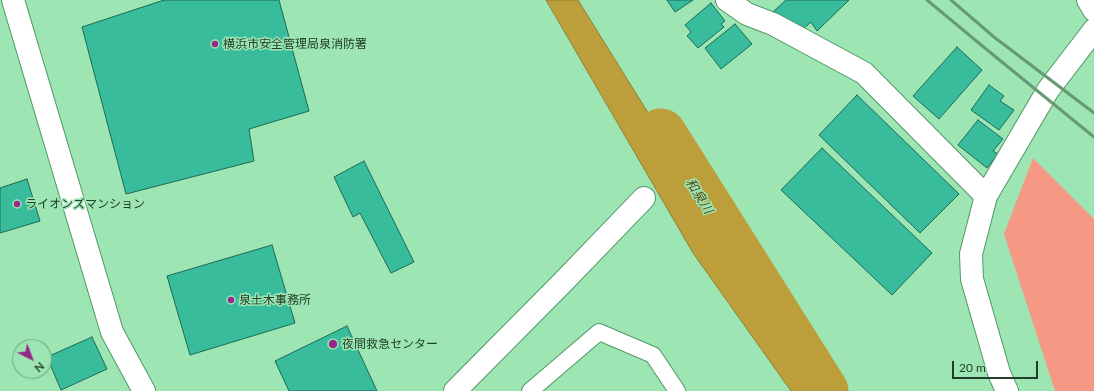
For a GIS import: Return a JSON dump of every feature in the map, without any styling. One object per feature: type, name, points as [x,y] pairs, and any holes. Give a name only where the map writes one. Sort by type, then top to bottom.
[{"type":"street","points":[[13,0],[112,332],[144,391]]},
{"type":"street","points":[[727,0],[747,14],[773,24],[864,73],[986,196]]},
{"type":"street","points":[[1088,0],[1094,10]]},
{"type":"street","points":[[1007,391],[999,373],[972,279],[971,254],[986,196],[1048,90],[1094,30]]},
{"type":"street","points":[[455,391],[644,198]]},
{"type":"lane","points":[[530,391],[599,332],[653,355],[677,391]]},
{"type":"shaded area","points":[[1033,158],[1094,219],[1094,391],[1055,391],[1004,234]]},
{"type":"water","points":[[546,0],[578,0],[822,391],[791,391],[693,253]]},
{"type":"building","points":[[164,0],[279,0],[309,111],[249,129],[254,161],[126,194],[82,27]]},
{"type":"building","points":[[667,0],[693,0],[675,12]]},
{"type":"building","points":[[786,0],[849,0],[817,31],[811,22],[802,30],[773,12]]},
{"type":"building","points":[[711,3],[725,21],[721,24],[724,27],[698,48],[687,36],[691,32],[685,25]]},
{"type":"building","points":[[735,24],[752,44],[721,69],[705,48]]},
{"type":"building","points":[[957,47],[982,70],[939,119],[913,96]]},
{"type":"building","points":[[989,85],[1004,96],[1000,101],[1014,110],[999,130],[971,110]]},
{"type":"building","points":[[857,95],[959,194],[920,233],[819,135]]},
{"type":"building","points":[[978,120],[1003,139],[993,151],[998,154],[987,168],[958,145]]},
{"type":"building","points":[[822,148],[932,253],[892,295],[781,190]]},
{"type":"building","points":[[364,161],[414,262],[391,273],[360,213],[353,217],[334,177]]},
{"type":"building","name":"ライオンズマンション","points":[[27,179],[40,221],[0,233],[0,188]]},
{"type":"building","name":"泉土木事務所","points":[[272,245],[295,323],[190,355],[167,276]]},
{"type":"building","name":"夜間救急センター","points":[[347,326],[377,391],[289,391],[275,361]]},
{"type":"building","points":[[92,337],[107,369],[61,390],[52,369],[52,355]]},
{"type":"waterway","name":"和泉川","points":[[661,134],[823,391]]},
{"type":"railway","points":[[927,0],[1094,137]]},
{"type":"railway","points":[[951,0],[994,37],[1094,113]]},
{"type":"place","name":"横浜市安全管理局泉消防署","points":[[215,44]]},
{"type":"place","name":"ライオンズマンション","points":[[17,204]]},
{"type":"place","name":"泉土木事務所","points":[[231,300]]},
{"type":"place","name":"夜間救急センター","points":[[333,344]]}]
